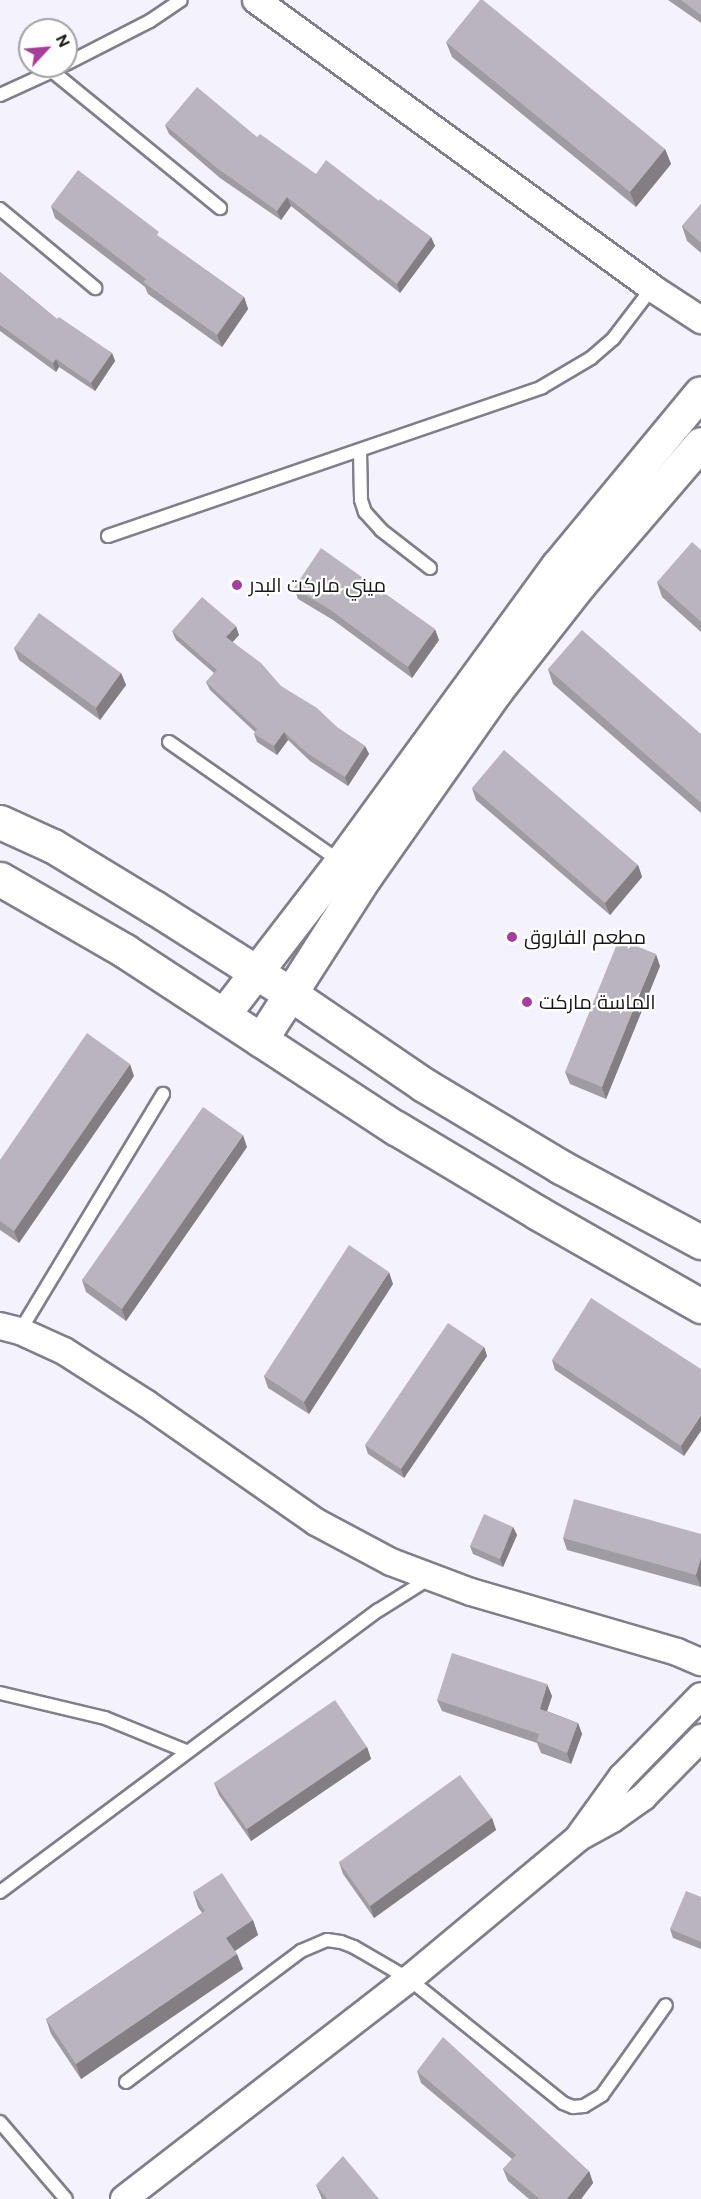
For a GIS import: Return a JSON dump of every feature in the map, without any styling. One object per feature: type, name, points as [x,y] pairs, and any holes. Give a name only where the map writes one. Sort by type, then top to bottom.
[{"type":"main road","points":[[0,807],[53,846],[292,995],[424,1085],[561,1167],[701,1242]]},
{"type":"main road","points":[[0,822],[53,846]]},
{"type":"main road","points":[[0,879],[115,945],[396,1128],[548,1219],[701,1306]]},
{"type":"street","points":[[256,0],[652,288],[701,320]]},
{"type":"street","points":[[224,1015],[256,973],[354,870],[486,685],[569,576],[644,460],[701,393]]},
{"type":"street","points":[[569,576],[670,481],[701,444]]},
{"type":"street","points":[[644,460],[670,481]]},
{"type":"street","points":[[261,1041],[292,995],[354,870]]},
{"type":"street","points":[[10,1328],[64,1351],[106,1377],[316,1522],[362,1548],[430,1578],[677,1652],[701,1662]]},
{"type":"street","points":[[578,1838],[622,1778],[701,1696]]},
{"type":"street","points":[[124,2199],[409,1979],[578,1838],[612,1819],[643,1797],[701,1738]]},
{"type":"lane","points":[[78,58],[150,21],[181,0]]},
{"type":"lane","points":[[0,95],[36,78]]},
{"type":"lane","points":[[72,78],[220,208]]},
{"type":"lane","points":[[0,209],[95,288]]},
{"type":"lane","points":[[108,536],[515,398],[567,374],[613,339],[652,288]]},
{"type":"lane","points":[[360,451],[361,500],[365,512],[381,531],[430,568]]},
{"type":"lane","points":[[169,742],[354,870]]},
{"type":"lane","points":[[10,1328],[163,1094]]},
{"type":"lane","points":[[0,1892],[186,1751],[380,1610],[430,1578]]},
{"type":"lane","points":[[0,1694],[105,1718],[186,1751]]},
{"type":"lane","points":[[126,2082],[313,1944],[327,1940],[341,1941],[409,1979],[563,2103],[573,2107],[584,2106],[602,2095],[666,2005]]},
{"type":"lane","points":[[0,2122],[66,2199]]},
{"type":"building","points":[[480,0],[483,0],[665,149],[630,192],[446,42]]},
{"type":"building","points":[[681,0],[701,0],[701,15]]},
{"type":"building","points":[[197,87],[257,137],[260,134],[316,174],[326,160],[431,237],[397,284],[287,197],[277,211],[217,168],[165,125]]},
{"type":"building","points":[[78,170],[159,232],[157,235],[244,297],[217,335],[143,282],[146,279],[51,206]]},
{"type":"building","points":[[701,204],[701,243],[682,226]]},
{"type":"building","points":[[0,272],[57,319],[59,317],[112,353],[91,383],[56,359],[53,363],[0,325]]},
{"type":"building","points":[[692,542],[701,550],[701,622],[657,582]]},
{"type":"building","points":[[321,548],[435,629],[408,667],[329,609],[294,588]]},
{"type":"building","points":[[202,597],[236,626],[226,637],[261,663],[281,686],[317,708],[338,728],[365,746],[345,777],[307,753],[284,732],[274,746],[254,734],[257,729],[206,682],[217,670],[172,631]]},
{"type":"building","points":[[39,613],[121,673],[96,708],[14,648]]},
{"type":"building","points":[[582,630],[701,734],[701,803],[548,669]]},
{"type":"building","points":[[504,750],[638,865],[605,903],[472,788]]},
{"type":"building","points":[[619,939],[656,954],[602,1087],[565,1072]]},
{"type":"building","points":[[87,1033],[130,1064],[14,1231],[0,1221],[0,1160]]},
{"type":"building","points":[[203,1107],[243,1135],[122,1309],[82,1280]]},
{"type":"building","points":[[349,1245],[389,1272],[304,1402],[264,1376]]},
{"type":"building","points":[[591,1298],[701,1369],[701,1415],[681,1446],[552,1360]]},
{"type":"building","points":[[448,1323],[484,1347],[401,1469],[365,1445]]},
{"type":"building","points":[[574,1499],[701,1534],[701,1558],[696,1575],[563,1538]]},
{"type":"building","points":[[484,1514],[513,1527],[500,1559],[470,1546]]},
{"type":"building","points":[[452,1653],[547,1684],[540,1709],[578,1723],[567,1753],[537,1741],[539,1734],[437,1700]]},
{"type":"building","points":[[335,1700],[367,1747],[247,1829],[214,1783]]},
{"type":"building","points":[[460,1775],[492,1818],[370,1906],[339,1862]]},
{"type":"building","points":[[222,1873],[253,1920],[226,1938],[237,1954],[76,2064],[46,2019],[205,1911],[193,1892]]},
{"type":"building","points":[[686,1891],[701,1897],[701,1942],[670,1929]]},
{"type":"building","points":[[443,2037],[589,2171],[567,2199],[540,2199],[503,2169],[516,2155],[417,2071]]},
{"type":"building","points":[[343,2156],[379,2199],[327,2199],[316,2185]]},
{"type":"place","name":"ميني ماركت البدر","points":[[237,585]]},
{"type":"place","name":"مطعم الفاروق","points":[[512,937]]},
{"type":"place","name":"الماسة ماركت","points":[[527,1002]]}]
